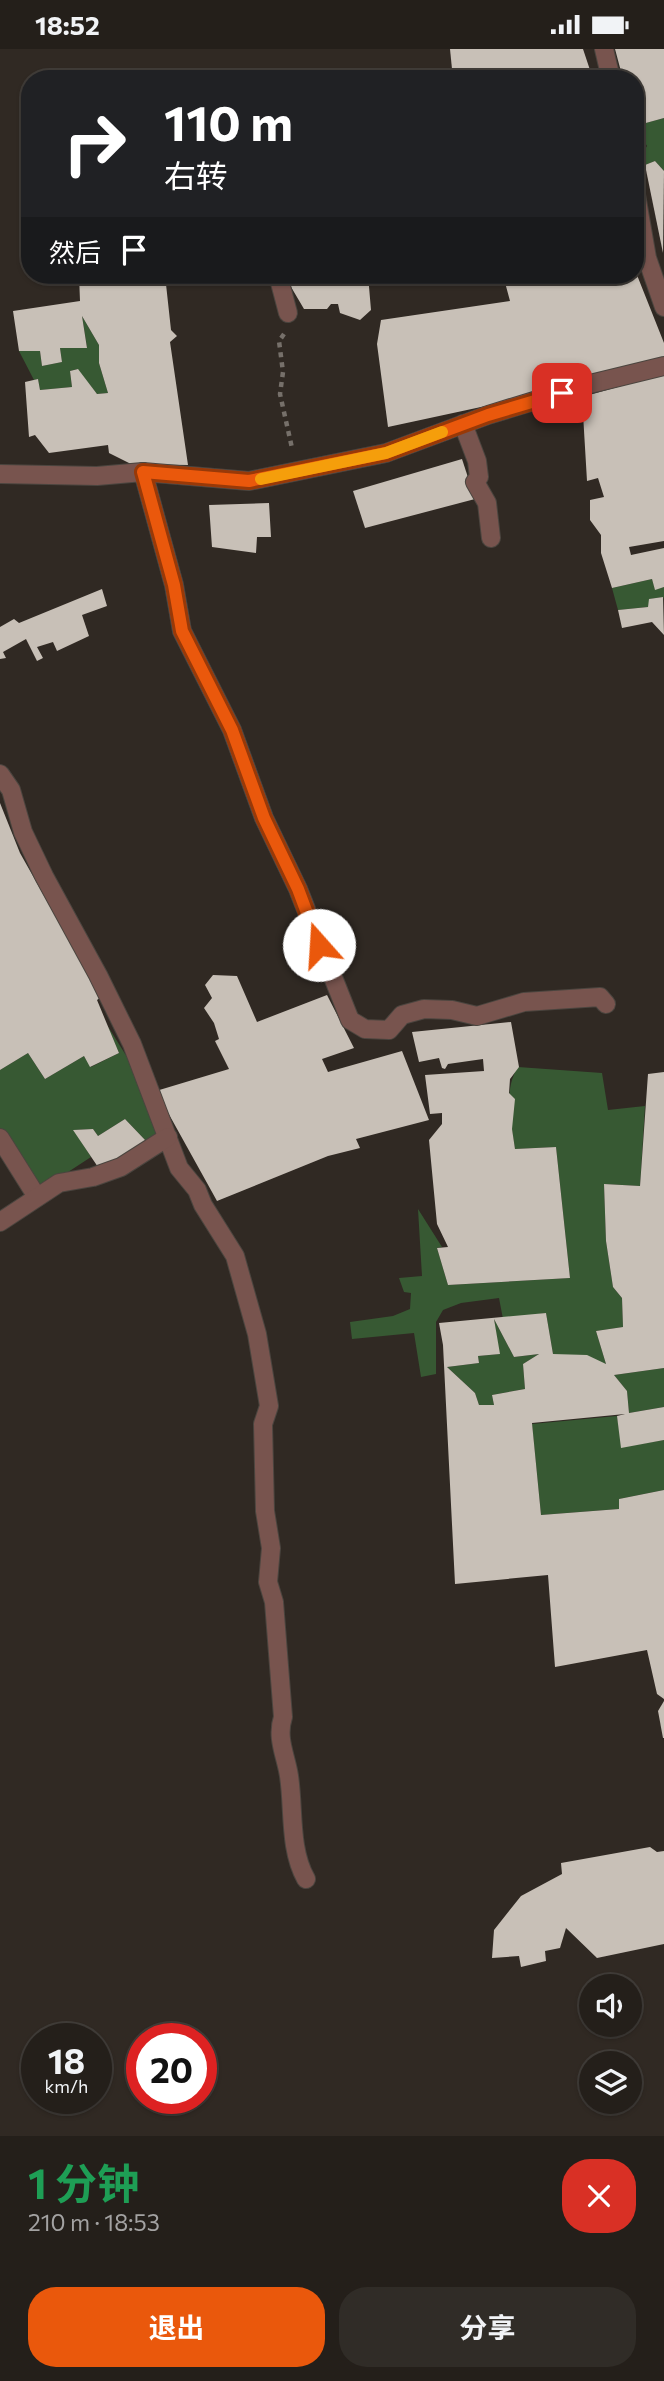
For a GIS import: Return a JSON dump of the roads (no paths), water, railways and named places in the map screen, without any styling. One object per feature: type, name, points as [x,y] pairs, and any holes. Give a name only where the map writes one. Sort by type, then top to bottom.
[{"type":"street","points":[[604,49],[609,70]]},
{"type":"street","points":[[644,240],[647,258],[664,307]]},
{"type":"street","points":[[280,284],[288,313]]},
{"type":"street","points":[[0,474],[33,472],[97,476],[143,472],[249,481],[386,453],[463,424],[586,385],[664,366]]},
{"type":"street","points":[[463,424],[477,461],[479,477],[475,482],[487,503],[491,538]]},
{"type":"street","points":[[143,472],[174,585],[182,631],[232,730],[264,818],[298,889],[351,1020],[365,1029],[389,1030],[402,1016],[424,1009],[452,1010],[477,1016],[524,1002],[600,997],[606,1004]]},
{"type":"street","points":[[0,774],[11,790],[23,832],[44,876],[132,1044],[179,1168],[197,1190],[203,1205],[235,1256],[250,1306],[269,1406],[263,1424],[265,1511],[271,1548],[268,1582],[274,1602],[283,1717],[280,1726],[281,1751],[285,1755],[289,1775],[296,1848],[301,1870],[306,1878]]},
{"type":"street","points":[[0,1137],[37,1197]]},
{"type":"street","points":[[0,1222],[59,1183],[93,1177],[121,1167],[168,1137]]}]
